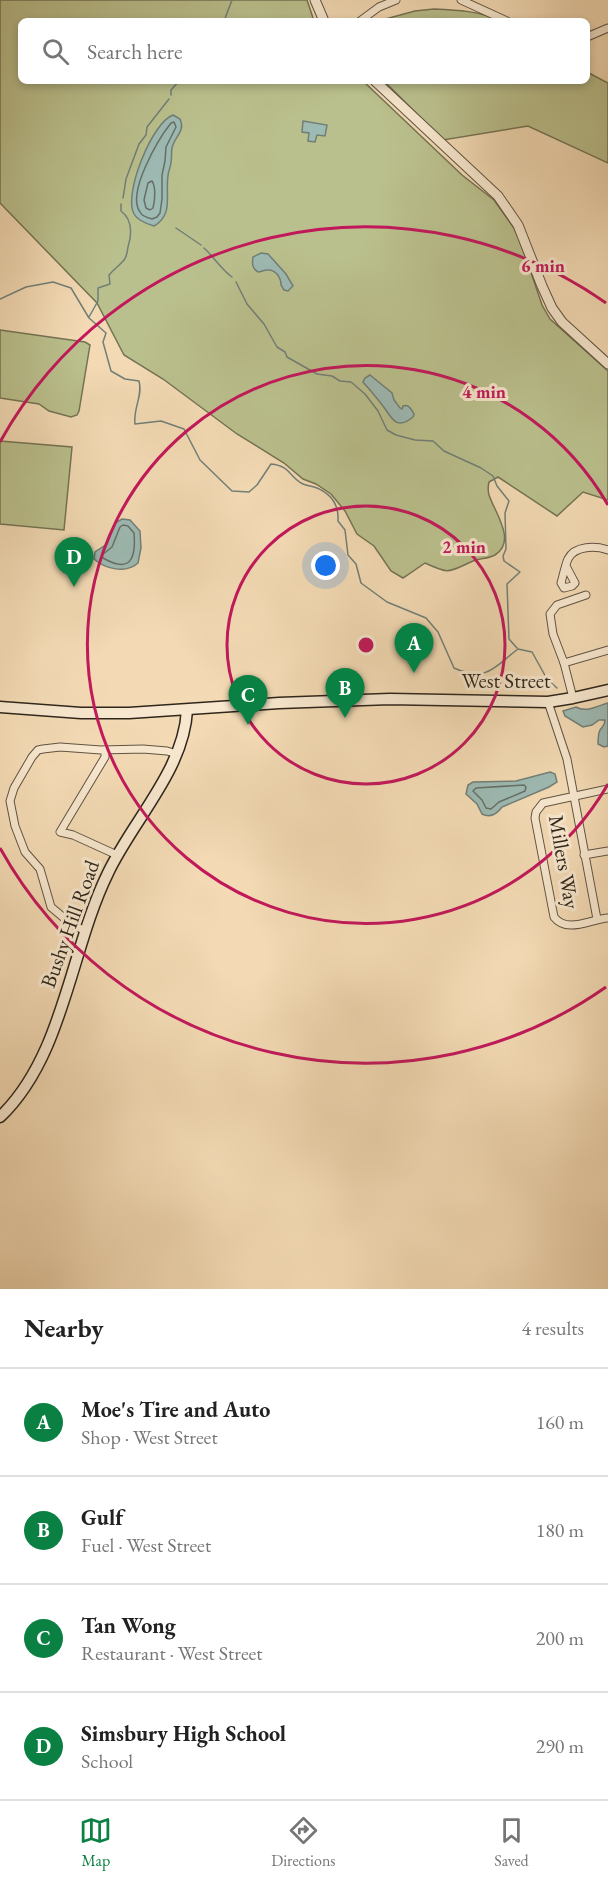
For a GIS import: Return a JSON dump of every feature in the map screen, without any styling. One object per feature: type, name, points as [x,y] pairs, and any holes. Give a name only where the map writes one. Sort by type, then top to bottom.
[{"type":"main road","name":"West Street","points":[[0,707],[92,713],[161,712],[279,703],[390,699],[548,702],[608,690]]},
{"type":"main road","name":"Bushy Hill Road","points":[[0,1117],[30,1080],[44,1054],[101,887],[117,855],[177,754],[186,723],[187,710]]},
{"type":"street","points":[[315,0],[323,18]]},
{"type":"street","points":[[364,18],[379,7],[396,0]]},
{"type":"street","points":[[461,0],[473,2],[502,18]]},
{"type":"street","points":[[590,36],[608,28]]},
{"type":"street","points":[[378,84],[498,196],[519,225],[552,308],[562,322],[608,364]]},
{"type":"street","points":[[567,566],[568,558],[575,552],[596,546],[608,550]]},
{"type":"street","points":[[573,698],[564,663],[553,634],[550,614],[557,605],[586,595]]},
{"type":"street","points":[[564,663],[608,650]]},
{"type":"street","points":[[548,702],[567,759],[597,919],[608,918]]},
{"type":"street","points":[[85,931],[70,923],[51,907],[40,869],[25,852],[15,826],[10,801],[14,788],[38,750],[60,747],[105,750],[143,748],[177,754]]},
{"type":"street","points":[[105,750],[105,757],[60,832],[73,835],[117,855]]},
{"type":"street","points":[[574,795],[608,789]]},
{"type":"street","name":"Millers Way","points":[[574,795],[543,802],[535,818],[552,908],[557,921],[567,925],[597,919]]},
{"type":"street","points":[[584,855],[608,851]]},
{"type":"green space","points":[[0,0],[307,0],[313,18],[18,18],[18,84],[366,84],[462,175],[494,200],[514,228],[542,305],[550,319],[608,371],[608,500],[583,492],[557,516],[498,477],[489,482],[488,490],[504,535],[501,549],[495,555],[449,571],[425,563],[403,578],[391,571],[374,546],[357,534],[345,511],[331,494],[303,479],[284,463],[237,434],[163,379],[124,355],[97,303],[0,203]]},
{"type":"green space","points":[[434,9],[460,11],[492,18],[389,18]]},
{"type":"green space","points":[[590,74],[608,83],[608,163],[528,126],[443,140],[387,84],[590,84]]},
{"type":"green space","points":[[0,330],[85,342],[90,345],[77,415],[71,417],[49,411],[39,404],[0,398]]},
{"type":"green space","points":[[0,441],[72,447],[64,530],[0,524]]},
{"type":"water","points":[[173,115],[180,119],[182,127],[172,148],[166,210],[164,216],[154,226],[140,220],[134,214],[132,192],[149,144],[165,120]]},
{"type":"water","points":[[303,121],[327,125],[325,136],[317,135],[315,142],[308,141],[309,133],[302,132]]},
{"type":"water","points":[[261,253],[268,254],[286,274],[293,286],[288,291],[284,290],[275,272],[266,270],[258,272],[255,269],[253,257]]},
{"type":"water","points":[[370,375],[392,393],[400,408],[410,407],[414,414],[413,417],[402,423],[395,421],[363,382]]},
{"type":"water","points":[[122,519],[130,520],[140,531],[141,548],[138,563],[128,568],[116,569],[94,559],[95,552],[107,544],[115,523]]},
{"type":"water","points":[[608,703],[608,746],[604,747],[598,744],[598,741],[599,732],[605,720],[599,720],[583,727],[565,716],[563,711],[576,707],[588,709]]},
{"type":"water","points":[[550,772],[555,774],[557,782],[502,807],[491,815],[482,814],[477,804],[466,794],[468,785],[473,782],[516,781]]},
{"type":"waterway","points":[[225,18],[232,0]]},
{"type":"waterway","points":[[171,95],[171,90],[176,84]]},
{"type":"waterway","points":[[123,198],[126,179],[139,144],[146,135],[147,127],[169,99]]},
{"type":"waterway","points":[[89,317],[98,301],[98,288],[110,284],[109,275],[127,255],[130,223],[121,211],[121,204]]},
{"type":"waterway","points":[[176,228],[201,245]]},
{"type":"waterway","points":[[204,248],[232,277]]},
{"type":"waterway","points":[[0,299],[26,287],[53,282],[71,288],[89,318],[106,333],[103,342],[111,371],[125,379],[139,381],[140,392],[135,424],[161,421],[184,429],[200,460],[232,491],[249,492],[257,485],[271,464],[286,469],[303,484],[322,490],[335,505],[338,521],[345,530],[348,555],[356,564],[361,583],[387,602],[426,618],[438,632],[454,668],[475,674],[489,671],[518,649],[532,652],[547,679],[557,688]]},
{"type":"waterway","points":[[236,282],[247,304],[264,324],[277,347],[285,352],[287,357],[317,374],[351,382],[365,394],[378,411],[387,430],[415,440],[433,441],[444,451],[493,476],[497,486],[509,501],[505,513],[504,561],[520,572],[507,584],[509,639],[517,648]]},
{"type":"place","name":"Simsbury High School","points":[[74,587]]},
{"type":"place","name":"Moe's Tire and Auto","points":[[414,673]]},
{"type":"place","name":"Gulf","points":[[345,718]]},
{"type":"place","name":"Tan Wong","points":[[248,725]]}]
